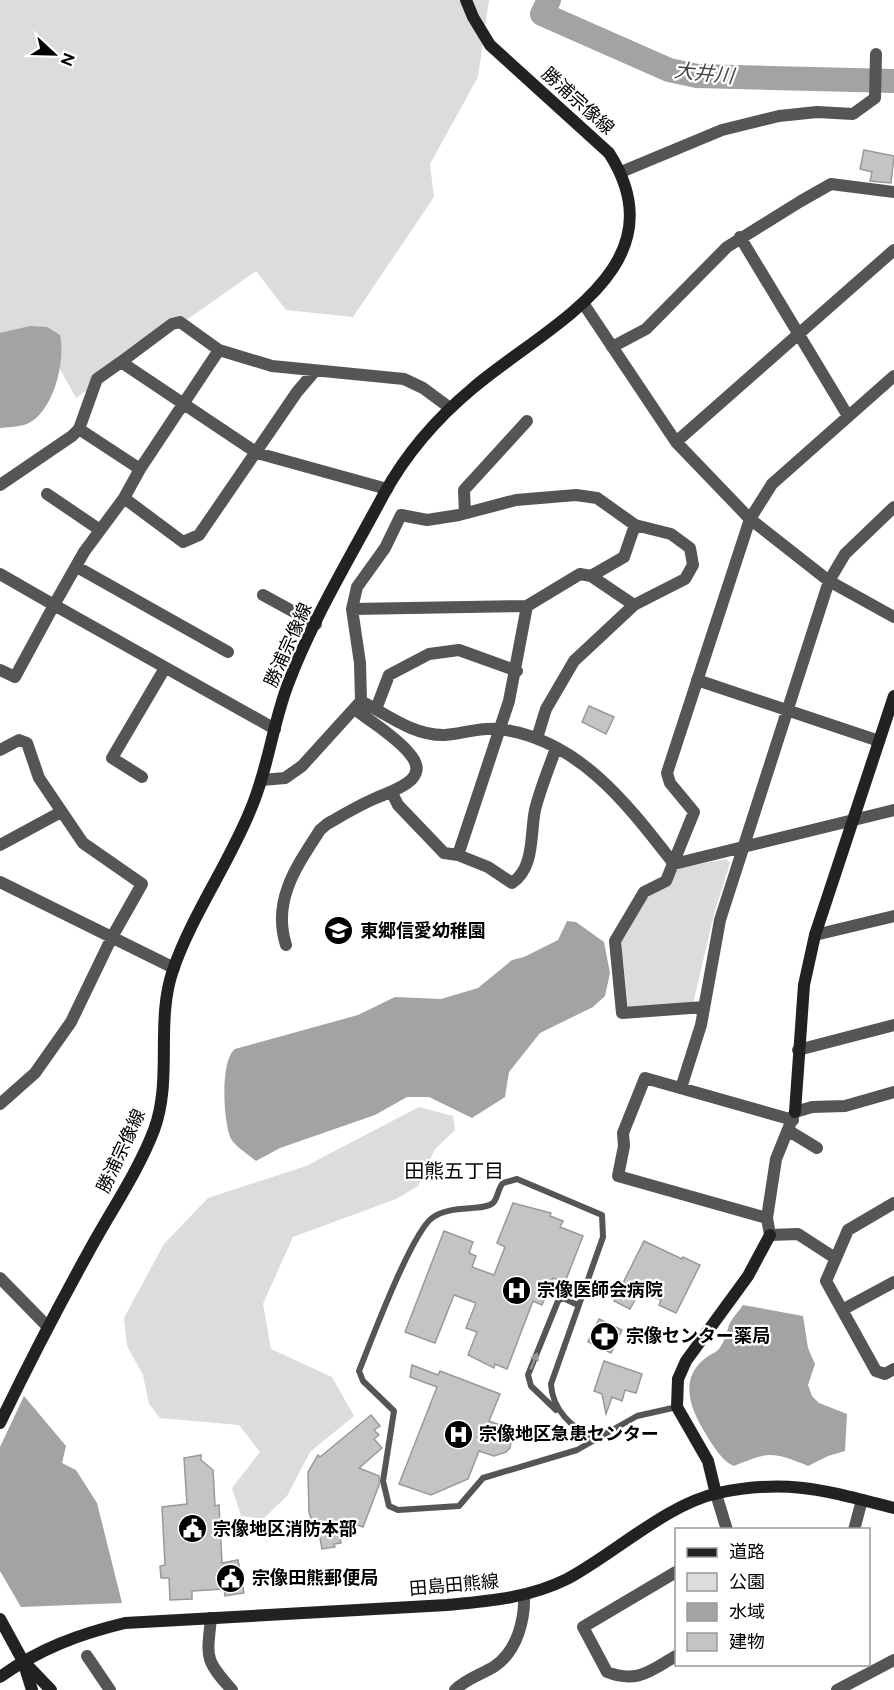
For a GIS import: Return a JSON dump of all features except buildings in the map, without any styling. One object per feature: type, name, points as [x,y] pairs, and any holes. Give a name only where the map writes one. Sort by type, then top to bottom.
[{"type":"main road","name":"勝浦宗像線","points":[[0,1423],[48,1327],[129,1185],[154,1129],[163,1095],[165,1012],[174,968],[240,835],[262,780],[286,689],[316,624],[387,489],[415,446],[450,408],[583,303],[608,278],[626,246],[630,211],[621,172],[594,137],[490,45],[472,17],[466,0]]},
{"type":"main road","points":[[792,1121],[804,985],[816,935],[894,696]]},
{"type":"main road","points":[[716,1494],[708,1461],[677,1407],[678,1379],[686,1361],[742,1286],[764,1251],[770,1235]]},
{"type":"main road","name":"田島田熊線","points":[[0,1677],[23,1661],[84,1633],[125,1623],[447,1605],[497,1601],[524,1595],[568,1578],[668,1516],[716,1494],[791,1485],[815,1488],[894,1508]]},
{"type":"main road","points":[[0,1619],[23,1661],[32,1690]]},
{"type":"main road","points":[[23,1661],[51,1690]]},
{"type":"street","points":[[621,172],[722,130],[779,116],[817,112],[853,114],[875,98],[876,54]]},
{"type":"street","points":[[612,347],[646,329],[727,247],[740,237],[831,184],[894,192]]},
{"type":"street","points":[[740,237],[848,416]]},
{"type":"street","points":[[676,441],[894,250]]},
{"type":"street","points":[[583,303],[676,441],[750,519],[829,581],[894,617]]},
{"type":"street","points":[[0,485],[48,454],[79,429],[97,379],[172,324],[180,322],[219,350],[272,366],[404,380],[423,387],[450,408]]},
{"type":"street","points":[[0,670],[15,677],[76,567],[124,498],[140,469],[219,350]]},
{"type":"street","points":[[121,362],[257,453],[387,489]]},
{"type":"street","points":[[124,498],[183,542],[199,536],[314,372]]},
{"type":"street","points":[[704,1007],[622,1013],[615,941],[644,892],[666,881],[694,813],[670,783],[667,773],[750,519],[772,484],[894,376]]},
{"type":"street","points":[[465,513],[464,490],[527,421]]},
{"type":"street","points":[[79,429],[140,469]]},
{"type":"street","points":[[47,494],[100,530]]},
{"type":"street","points":[[262,780],[285,778],[302,766],[358,705],[360,663],[352,609],[357,587],[385,548],[401,515],[427,520],[516,500],[576,495],[597,498],[635,525],[671,534],[690,548],[693,565],[685,579],[634,604],[574,661],[546,710],[537,738]]},
{"type":"street","points":[[681,1088],[704,1007],[720,920],[829,581],[845,554],[894,507]]},
{"type":"street","points":[[591,576],[624,557],[635,525]]},
{"type":"street","points":[[76,567],[228,652]]},
{"type":"street","points":[[0,574],[275,729]]},
{"type":"street","points":[[352,609],[527,606],[580,574],[591,576],[634,604]]},
{"type":"street","points":[[263,595],[316,624]]},
{"type":"street","points":[[458,855],[517,671],[527,606]]},
{"type":"street","points":[[375,709],[388,675],[429,654],[459,650],[517,671]]},
{"type":"street","points":[[142,777],[112,758],[165,668]]},
{"type":"street","points":[[697,680],[879,741]]},
{"type":"street","points":[[358,705],[375,709],[420,733],[446,735],[471,729],[499,729],[537,738],[589,767],[632,810],[674,864]]},
{"type":"street","points":[[286,945],[282,934],[282,900],[320,830],[369,801],[392,793],[410,783],[414,775],[416,764],[410,753],[358,705]]},
{"type":"street","points":[[0,750],[19,740],[27,743],[39,778],[82,843],[142,884],[112,938],[71,1022],[35,1073],[0,1103]]},
{"type":"street","points":[[392,793],[398,805],[444,853],[458,855],[488,867],[512,883],[522,877],[529,854],[535,810],[556,748]]},
{"type":"street","points":[[674,864],[894,810]]},
{"type":"street","points":[[0,845],[61,812]]},
{"type":"street","points":[[0,882],[174,968]]},
{"type":"street","points":[[816,935],[894,916]]},
{"type":"street","points":[[798,1050],[894,1025]]},
{"type":"street","points":[[767,1218],[618,1176],[624,1146],[623,1133],[645,1078],[792,1121],[817,1148]]},
{"type":"street","points":[[835,1258],[798,1234],[770,1235],[767,1218],[776,1159],[792,1121],[812,1107],[845,1107],[894,1092]]},
{"type":"street","points":[[894,1203],[848,1230],[826,1281],[876,1371],[885,1374],[894,1369]]},
{"type":"street","points":[[0,1278],[48,1327]]},
{"type":"street","points":[[842,1310],[894,1282]]},
{"type":"street","points":[[716,1494],[726,1528]]},
{"type":"street","points":[[855,1528],[862,1500]]},
{"type":"street","points":[[675,1573],[583,1627],[607,1672],[621,1677],[638,1677],[675,1657]]},
{"type":"street","points":[[455,1690],[463,1682],[496,1665],[516,1640],[524,1614],[524,1595]]},
{"type":"street","points":[[211,1618],[207,1657],[213,1669],[232,1690]]},
{"type":"street","points":[[87,1656],[110,1690]]},
{"type":"street","points":[[837,1690],[894,1660]]},
{"type":"lane","points":[[610,1431],[594,1437],[578,1430],[555,1405],[551,1384],[603,1237],[602,1215],[527,1183],[509,1180],[500,1187],[493,1203],[486,1206],[443,1210],[426,1223],[384,1309],[359,1371],[363,1381],[394,1412],[383,1481],[389,1506],[398,1510],[456,1507],[465,1501],[483,1478],[577,1450],[637,1416],[677,1407]]},
{"type":"lane","points":[[570,1421],[531,1386],[528,1375],[558,1301],[563,1298],[578,1305]]},
{"type":"green space","points":[[0,0],[489,0],[478,77],[430,164],[434,197],[353,317],[286,310],[256,271],[76,398],[46,344],[0,373]]},
{"type":"green space","points":[[726,859],[730,863],[714,914],[693,1004],[628,1006],[621,942],[648,897],[680,868]]},
{"type":"green space","points":[[419,1107],[453,1116],[455,1130],[435,1149],[418,1186],[396,1199],[293,1237],[263,1304],[271,1349],[332,1377],[354,1416],[310,1452],[287,1496],[263,1519],[241,1516],[232,1488],[260,1452],[239,1425],[160,1418],[149,1404],[143,1375],[127,1346],[124,1318],[164,1244],[208,1198],[306,1166]]},
{"type":"water","points":[[30,326],[47,327],[60,335],[59,373],[50,399],[34,420],[24,425],[0,428],[0,333]]},
{"type":"water","points":[[567,921],[576,922],[604,942],[610,973],[605,996],[593,1007],[540,1033],[509,1072],[505,1097],[472,1118],[429,1097],[407,1097],[375,1115],[280,1148],[256,1161],[231,1139],[226,1119],[224,1092],[227,1065],[235,1049],[358,1015],[395,997],[441,999],[478,988],[512,960],[524,957],[558,940]]},
{"type":"water","points":[[743,1305],[803,1316],[808,1348],[815,1364],[808,1385],[812,1396],[819,1403],[847,1414],[845,1451],[808,1466],[771,1455],[734,1466],[715,1449],[696,1417],[689,1385],[697,1366],[716,1352],[724,1341],[730,1322]]},
{"type":"water","points":[[24,1396],[66,1446],[62,1463],[76,1470],[97,1503],[122,1603],[21,1607],[0,1571],[0,1447]]},
{"type":"waterway","name":"大井川","points":[[549,0],[542,14],[669,70],[697,76],[894,81]]},
{"type":"place","name":"東郷信愛幼稚園","points":[[339,931]]},
{"type":"place","name":"宗像医師会病院","points":[[516,1290]]},
{"type":"place","name":"宗像センター薬局","points":[[605,1336]]},
{"type":"place","name":"宗像地区急患センター","points":[[458,1434]]},
{"type":"place","name":"宗像地区消防本部","points":[[192,1529]]},
{"type":"place","name":"宗像田熊郵便局","points":[[231,1578]]},
{"type":"district","name":"田熊五丁目","points":[[454,1171]]}]
